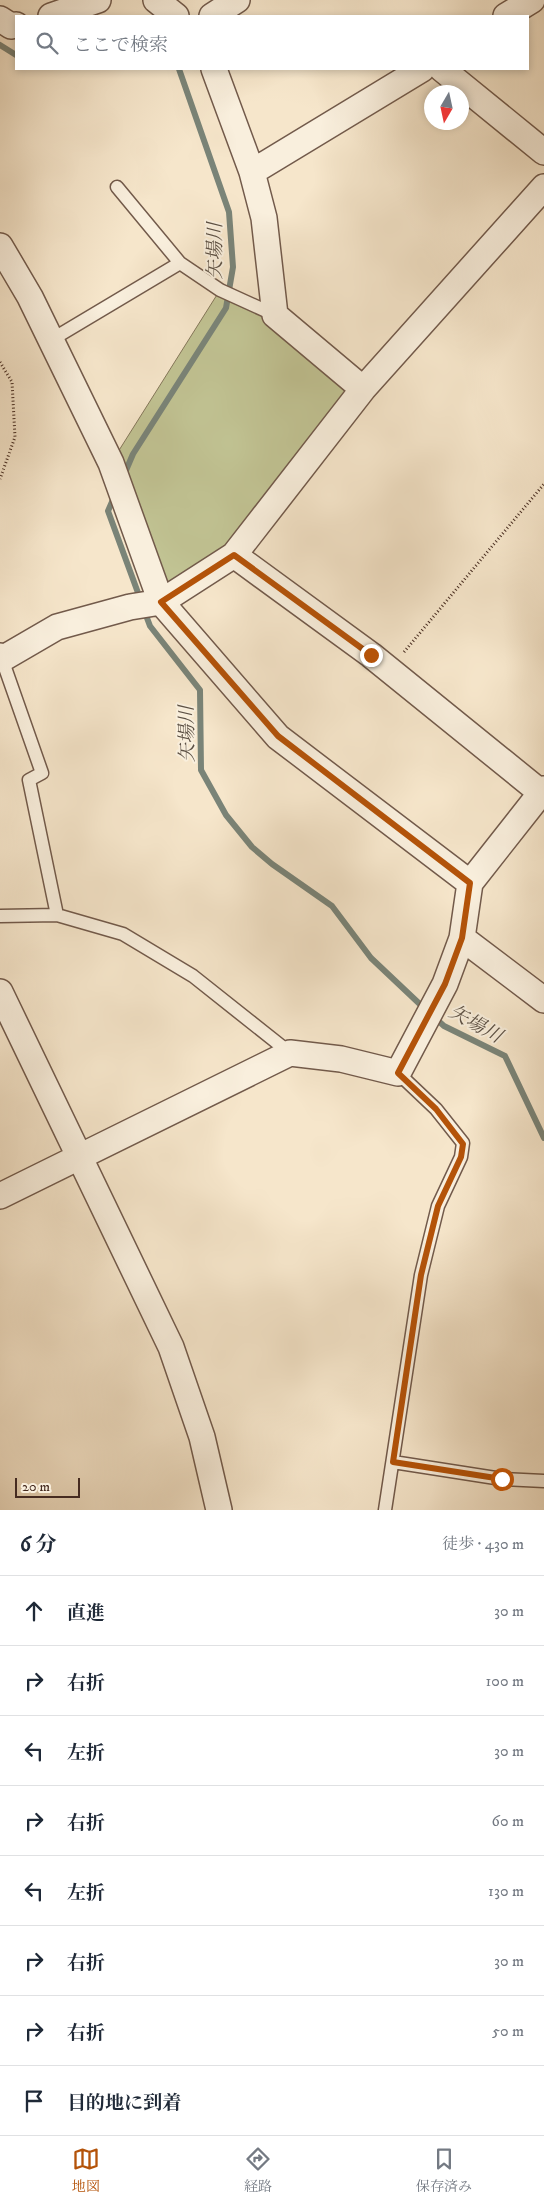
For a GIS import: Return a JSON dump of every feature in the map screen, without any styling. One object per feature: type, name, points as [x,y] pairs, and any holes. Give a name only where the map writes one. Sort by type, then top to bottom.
[{"type":"street","points":[[54,15],[98,0]]},
{"type":"street","points":[[156,0],[175,15]]},
{"type":"street","points":[[214,15],[237,0]]},
{"type":"street","points":[[508,15],[532,0]]},
{"type":"street","points":[[0,19],[11,26],[15,26]]},
{"type":"street","points":[[214,70],[252,172],[264,218],[275,315],[364,389]]},
{"type":"street","points":[[252,172],[420,70]]},
{"type":"street","points":[[443,70],[544,152]]},
{"type":"street","points":[[1,658],[57,627],[130,607],[161,602],[234,555],[364,389],[544,187]]},
{"type":"street","points":[[0,246],[30,297],[111,463],[161,602],[278,736],[470,883]]},
{"type":"street","points":[[0,1196],[290,1053],[341,1059],[398,1073],[445,984],[462,938],[470,883],[543,792],[389,670],[234,555]]},
{"type":"street","points":[[462,938],[544,1000]]},
{"type":"street","points":[[0,992],[78,1158],[171,1347],[202,1437],[219,1510]]},
{"type":"lane","points":[[117,187],[180,263],[220,290],[275,315]]},
{"type":"lane","points":[[51,340],[180,263]]},
{"type":"lane","points":[[1,658],[42,773],[29,780],[57,915]]},
{"type":"lane","points":[[0,916],[57,915],[123,934],[193,976],[290,1053]]},
{"type":"lane","points":[[385,1510],[421,1275],[438,1206],[461,1157],[463,1144],[436,1109],[398,1073]]},
{"type":"lane","points":[[393,1462],[502,1479],[544,1481]]},
{"type":"path","points":[[0,362],[12,382],[15,437],[0,479]]},
{"type":"path","points":[[389,670],[544,484]]},
{"type":"green space","points":[[220,290],[275,315],[363,389],[234,555],[161,602],[111,463]]},
{"type":"waterway","name":"矢場川","points":[[0,45],[15,54]]},
{"type":"waterway","name":"矢場川","points":[[124,475],[133,454],[226,308],[233,267],[229,212],[179,70]]},
{"type":"waterway","name":"矢場川","points":[[115,495],[108,511],[141,601]]},
{"type":"waterway","name":"矢場川","points":[[144,610],[150,626],[200,690],[201,770],[226,815],[252,847],[272,864],[332,906],[371,958],[425,1009]]},
{"type":"waterway","name":"矢場川","points":[[434,1017],[444,1026],[505,1056],[544,1138]]},
{"type":"route","points":[[371,655],[234,555],[161,602],[278,736],[470,883],[462,938],[445,984],[398,1073],[436,1109],[463,1144],[461,1157],[438,1206],[421,1275],[393,1462],[502,1479]]}]
